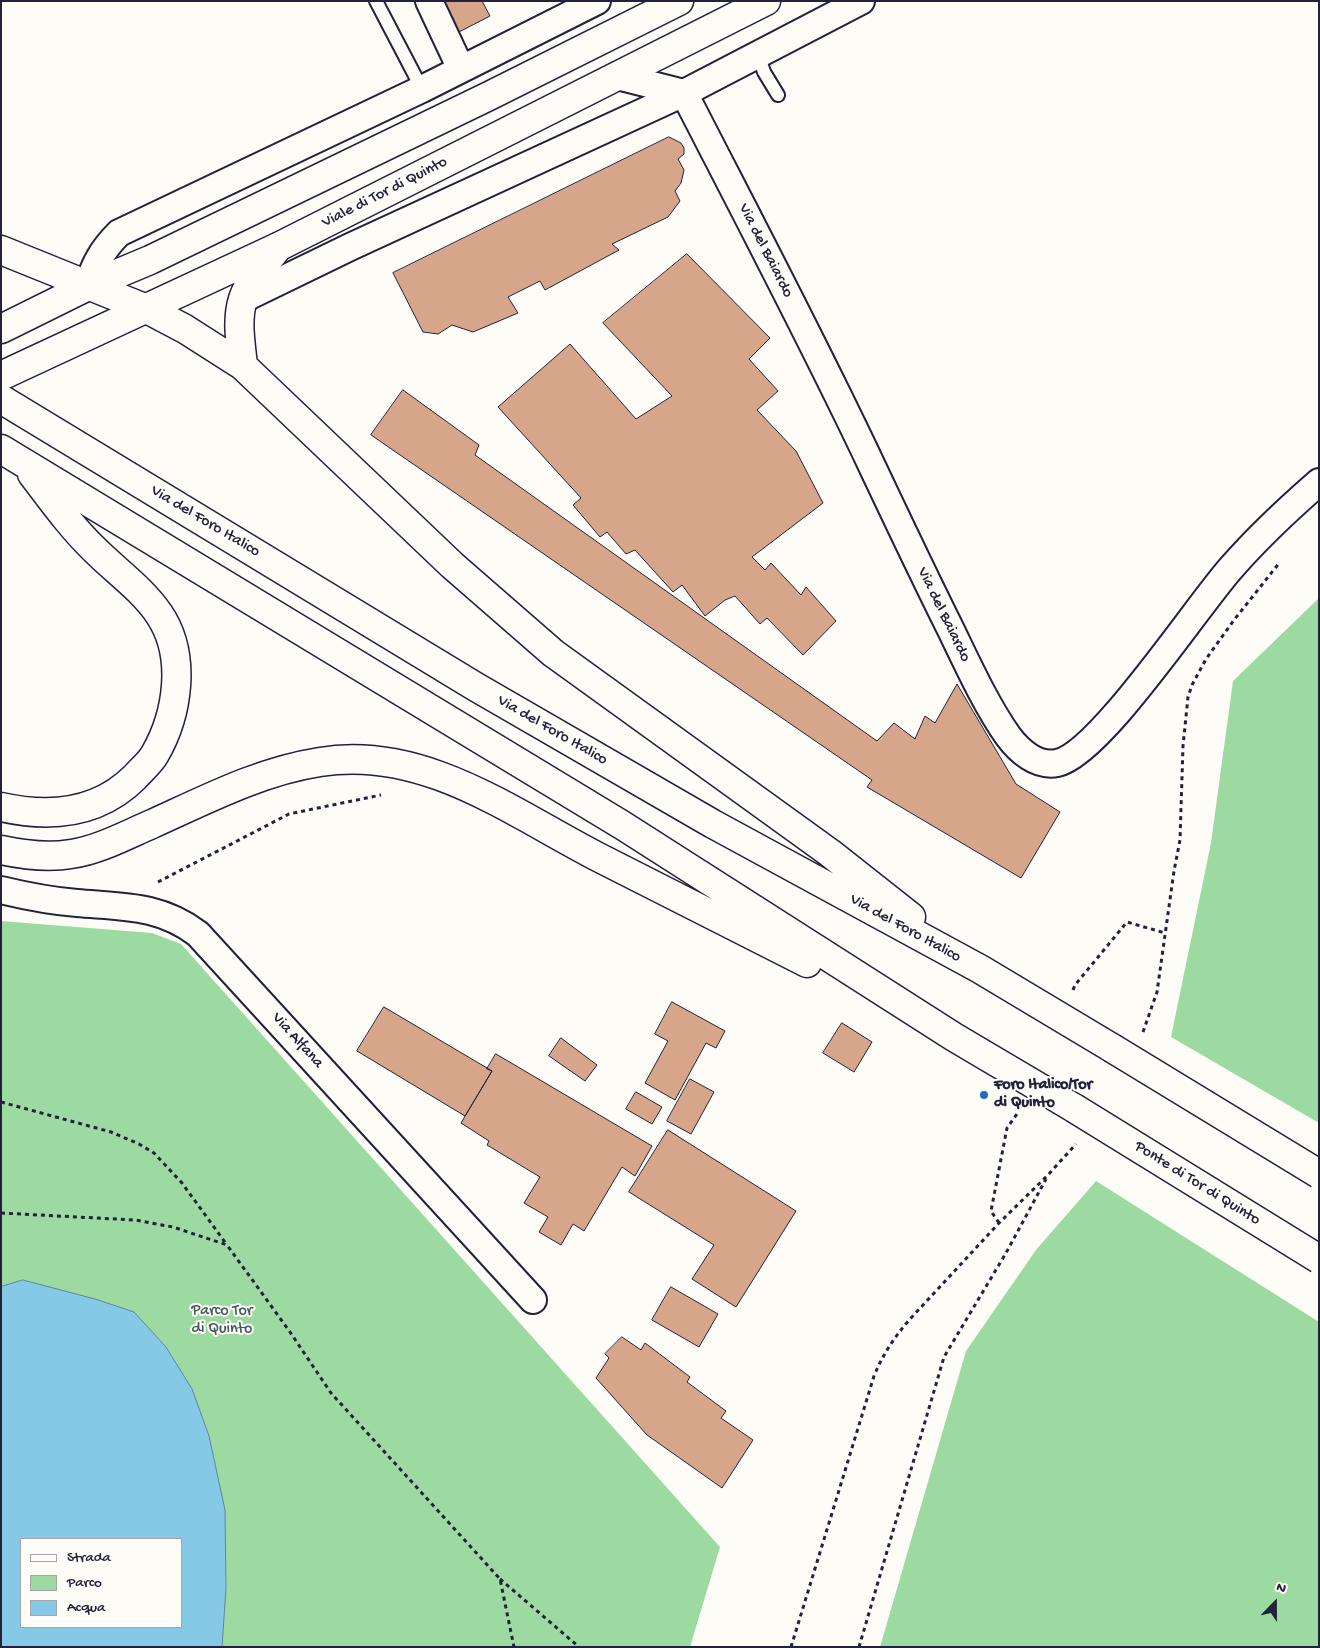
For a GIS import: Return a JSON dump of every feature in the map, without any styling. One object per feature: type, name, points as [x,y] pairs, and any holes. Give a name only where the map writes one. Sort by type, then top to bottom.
[{"type":"main road","points":[[1,329],[88,286],[150,260],[538,72],[679,1]]},
{"type":"main road","name":"Viale di Tor di Quinto","points":[[1,376],[278,247],[766,1]]},
{"type":"main road","points":[[243,366],[240,331],[243,299],[257,274],[278,247]]},
{"type":"main road","points":[[1,250],[147,309],[185,329],[243,366],[452,565],[553,653],[823,847],[980,969]]},
{"type":"main road","name":"Via del Foro Italico","points":[[1,399],[476,687],[712,824],[980,969],[1319,1174]]},
{"type":"main road","points":[[1,807],[22,812],[62,812],[98,803],[115,793],[130,782],[154,756],[171,719],[176,696],[174,656],[170,636],[160,615],[148,599],[81,536],[13,456]]},
{"type":"main road","points":[[13,456],[622,825],[954,1037]]},
{"type":"main road","points":[[1,850],[39,856],[72,854],[108,843],[243,783],[283,770],[320,762],[346,759],[396,763],[441,778],[501,803],[594,855],[954,1037]]},
{"type":"main road","name":"Ponte di Tor di Quinto","points":[[954,1037],[1074,1108],[1319,1259]]},
{"type":"street","points":[[429,1],[461,69]]},
{"type":"street","points":[[88,286],[100,255],[119,233],[422,89],[597,1]]},
{"type":"street","name":"Viale di Tor di Quinto","points":[[243,299],[350,246],[684,93],[861,1]]},
{"type":"street","points":[[538,72],[559,20]]},
{"type":"street","points":[[617,76],[684,93]]},
{"type":"street","name":"Via del Baiardo","points":[[684,93],[844,405],[970,669],[1010,738],[1020,750],[1030,757],[1046,763],[1056,763],[1068,759],[1090,741],[1131,695],[1230,569],[1275,521],[1319,482]]},
{"type":"street","points":[[278,247],[350,246]]},
{"type":"street","name":"Via Alfana","points":[[1,890],[45,899],[120,906],[157,912],[190,928],[209,944],[533,1300]]},
{"type":"lane","points":[[376,1],[422,89]]},
{"type":"lane","points":[[758,54],[764,72],[778,95]]},
{"type":"path","points":[[1150,1014],[1158,985],[1180,840],[1183,746],[1188,697],[1199,671],[1216,644],[1286,555]]},
{"type":"path","points":[[120,906],[137,892],[289,814],[378,795],[388,795]]},
{"type":"path","points":[[1075,985],[1127,922],[1165,933]]},
{"type":"path","points":[[1,1102],[111,1132],[139,1144],[154,1154],[173,1173],[227,1245],[290,1332],[331,1393],[500,1579],[579,1647]]},
{"type":"path","points":[[999,1223],[991,1211],[1007,1128]]},
{"type":"path","points":[[791,1647],[879,1364],[898,1332],[999,1223],[1047,1176],[1006,1253],[944,1358],[859,1647]]},
{"type":"path","points":[[1,1213],[136,1220],[173,1227],[227,1245]]},
{"type":"path","points":[[500,1579],[514,1647]]},
{"type":"green space","points":[[1319,598],[1319,1123],[1171,1037],[1211,843],[1233,681]]},
{"type":"green space","name":"Parco Tor di Quinto","points":[[1,921],[152,933],[181,944],[720,1547],[690,1647],[1,1647]]},
{"type":"green space","points":[[1096,1181],[1319,1322],[1319,1647],[880,1647],[966,1351],[1036,1250]]},
{"type":"water","points":[[23,1280],[95,1299],[134,1312],[166,1347],[192,1389],[209,1436],[225,1510],[226,1588],[222,1647],[1,1647],[1,1287]]},
{"type":"building","points":[[444,1],[482,1],[490,16],[459,32]]},
{"type":"building","points":[[669,137],[681,143],[684,148],[684,154],[678,159],[684,170],[681,183],[675,191],[680,201],[668,217],[612,244],[619,250],[545,290],[540,281],[508,297],[518,313],[473,332],[452,325],[438,334],[423,332],[393,273]]},
{"type":"building","points":[[687,254],[770,338],[749,359],[778,391],[757,410],[796,451],[823,503],[752,557],[765,570],[771,563],[801,595],[806,587],[836,621],[803,655],[767,618],[760,624],[735,596],[725,600],[705,616],[682,585],[673,592],[635,550],[626,554],[607,532],[600,537],[573,505],[581,498],[498,407],[570,344],[636,419],[672,396],[603,323]]},
{"type":"building","points":[[403,390],[479,445],[475,455],[877,741],[894,723],[915,739],[925,716],[935,723],[957,684],[1016,784],[1060,812],[1021,878],[867,787],[872,780],[371,435]]},
{"type":"building","points":[[672,1002],[725,1031],[716,1048],[706,1043],[675,1100],[645,1083],[668,1041],[655,1034]]},
{"type":"building","points":[[384,1007],[492,1071],[465,1116],[357,1051]]},
{"type":"building","points":[[842,1023],[872,1042],[854,1072],[823,1053]]},
{"type":"building","points":[[561,1038],[597,1065],[585,1081],[549,1056]]},
{"type":"building","points":[[496,1054],[652,1146],[635,1176],[622,1167],[584,1231],[573,1224],[561,1245],[539,1232],[548,1217],[524,1203],[540,1177],[487,1145],[489,1141],[461,1123],[492,1071],[487,1069]]},
{"type":"building","points":[[690,1079],[714,1092],[691,1134],[667,1121]]},
{"type":"building","points":[[636,1092],[662,1107],[652,1124],[626,1109]]},
{"type":"building","points":[[668,1130],[796,1211],[736,1307],[692,1279],[714,1245],[629,1192]]},
{"type":"building","points":[[671,1287],[718,1314],[699,1347],[652,1320]]},
{"type":"building","points":[[622,1337],[641,1350],[645,1343],[690,1377],[687,1382],[726,1411],[721,1418],[753,1440],[722,1488],[647,1435],[596,1378],[609,1358],[605,1354]]},
{"type":"place","name":"Foro Italico/Tor di Quinto","points":[[984,1095]]}]
